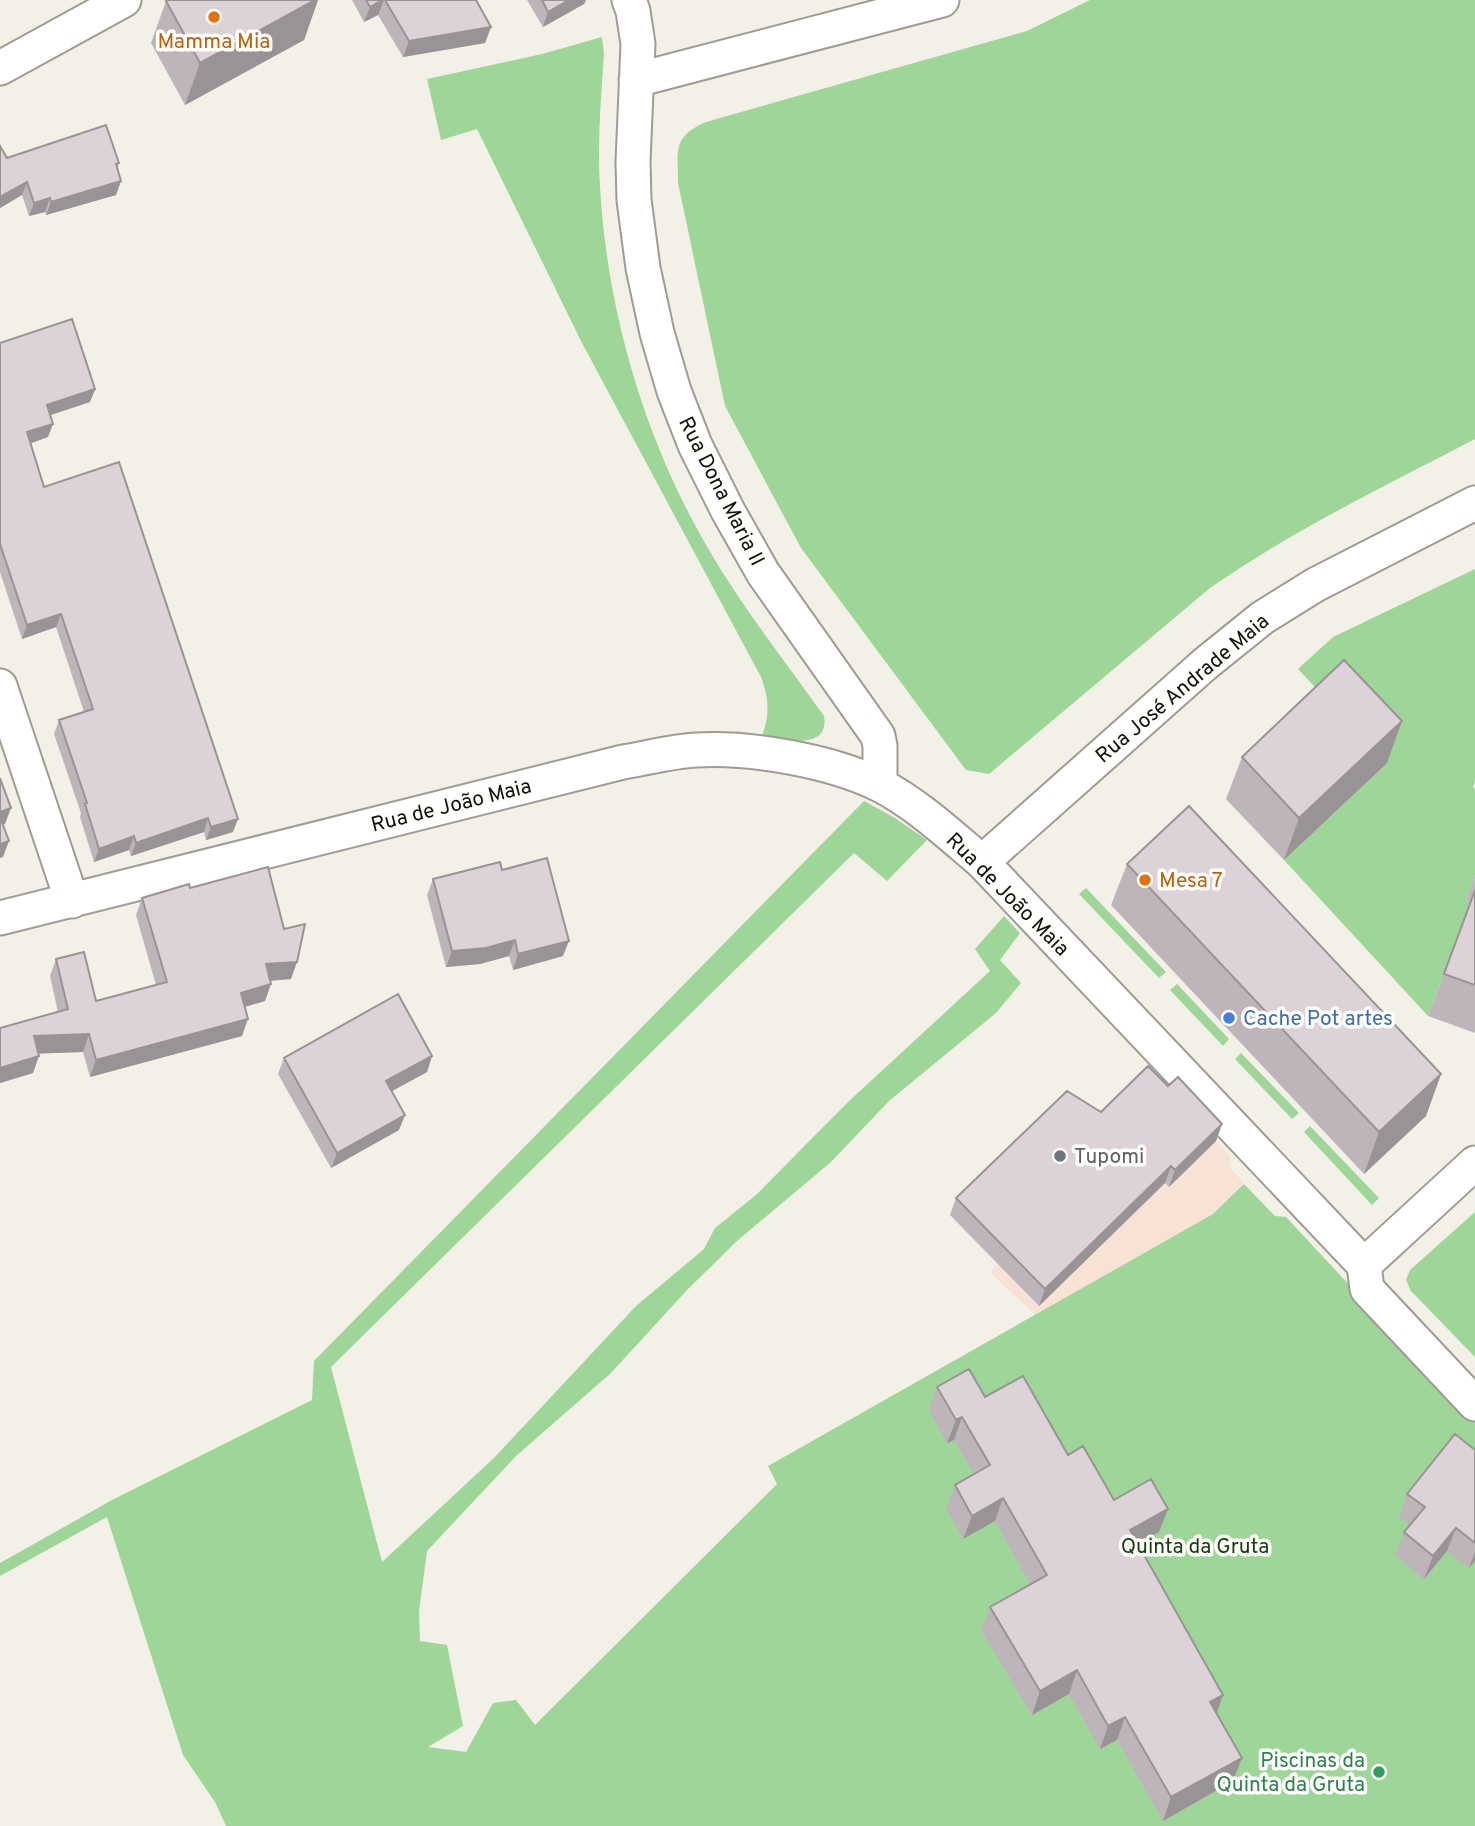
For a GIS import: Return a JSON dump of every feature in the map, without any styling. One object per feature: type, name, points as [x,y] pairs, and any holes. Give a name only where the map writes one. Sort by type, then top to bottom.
[{"type":"street","points":[[0,68],[124,0]]},
{"type":"street","name":"Rua Dona Maria II","points":[[629,0],[638,44],[633,151],[634,200],[646,281],[674,391],[700,456],[763,573],[873,726],[880,746],[880,785]]},
{"type":"street","points":[[636,80],[942,0]]},
{"type":"street","name":"Rua José Andrade Maia","points":[[982,862],[1205,664],[1262,618],[1315,585],[1475,503]]},
{"type":"street","points":[[0,686],[72,901]]},
{"type":"street","name":"Rua de João Maia","points":[[0,918],[623,762],[696,750],[765,754],[822,764],[880,785],[934,821],[982,862],[1364,1265],[1367,1289],[1475,1404]]},
{"type":"street","points":[[1364,1265],[1475,1163]]},
{"type":"shaded area","points":[[1171,1094],[1231,1157],[1229,1165],[1244,1184],[1213,1214],[1035,1315],[990,1272]]},
{"type":"green space","points":[[1090,0],[1475,0],[1475,439],[1307,528],[1210,588],[989,774],[966,770],[801,548],[725,406],[678,183],[678,153],[687,133],[706,122],[1027,31]]},
{"type":"green space","points":[[602,37],[604,54],[600,187],[610,278],[631,367],[661,454],[701,536],[744,605],[824,716],[824,727],[820,735],[812,739],[803,741],[762,736],[768,706],[761,677],[582,343],[477,129],[441,140],[427,79],[542,54]]},
{"type":"green space","points":[[1475,569],[1475,875],[1466,900],[1471,902],[1428,1016],[1284,860],[1386,763],[1298,669],[1333,637]]},
{"type":"green space","name":"Quinta da Gruta","points":[[864,801],[927,840],[887,881],[854,853],[331,1367],[382,1562],[494,1458],[636,1306],[704,1249],[715,1228],[756,1195],[848,1102],[990,971],[975,949],[1004,916],[1020,933],[1000,960],[1021,983],[996,1013],[889,1101],[831,1162],[737,1241],[687,1290],[611,1373],[516,1456],[427,1551],[419,1611],[420,1641],[447,1645],[463,1726],[428,1747],[466,1752],[493,1703],[516,1700],[535,1725],[777,1484],[768,1466],[1213,1214],[1244,1184],[1275,1216],[1286,1217],[1475,1420],[1475,1826],[226,1826],[215,1802],[183,1755],[107,1517],[0,1576],[0,1563],[112,1500],[312,1400],[314,1361]]},
{"type":"green space","points":[[1086,888],[1166,972],[1159,978],[1079,894]]},
{"type":"green space","points":[[1177,984],[1229,1039],[1223,1046],[1170,990]]},
{"type":"green space","points":[[1241,1053],[1299,1113],[1292,1119],[1235,1059]]},
{"type":"green space","points":[[1310,1126],[1379,1198],[1372,1205],[1304,1132]]},
{"type":"green space","points":[[1475,1212],[1475,1357],[1411,1291],[1406,1280],[1410,1270]]},
{"type":"building","points":[[315,0],[200,63],[166,1]]},
{"type":"building","points":[[366,0],[382,0],[370,7]]},
{"type":"building","points":[[385,0],[476,0],[491,27],[409,41]]},
{"type":"building","points":[[542,0],[569,0],[548,12]]},
{"type":"building","points":[[106,125],[119,163],[116,164],[121,181],[51,202],[50,198],[34,203],[27,182],[0,197],[0,146],[7,158]]},
{"type":"building","points":[[72,319],[95,389],[47,405],[53,424],[27,432],[44,487],[119,462],[238,819],[211,827],[208,818],[136,843],[134,836],[99,849],[85,804],[87,803],[59,720],[93,709],[61,614],[27,625],[0,544],[0,343]]},
{"type":"building","points":[[1344,660],[1402,721],[1299,818],[1242,757]]},
{"type":"building","points":[[0,778],[11,808],[0,812]]},
{"type":"building","points":[[1189,806],[1441,1074],[1379,1132],[1127,864]]},
{"type":"building","points":[[0,817],[9,841],[0,844]]},
{"type":"building","points":[[547,858],[569,941],[518,954],[515,940],[486,948],[452,951],[433,879],[500,862],[502,870]]},
{"type":"building","points":[[268,867],[284,929],[305,924],[297,962],[266,964],[271,984],[241,993],[248,1019],[96,1060],[89,1034],[34,1036],[39,1056],[0,1068],[0,1028],[68,1009],[56,959],[84,952],[96,1001],[167,982],[142,898],[189,884],[190,888]]},
{"type":"building","points":[[1475,890],[1475,985],[1444,974]]},
{"type":"building","points":[[398,994],[432,1056],[386,1081],[405,1115],[337,1153],[284,1058]]},
{"type":"building","points":[[1148,1066],[1168,1086],[1178,1077],[1222,1124],[1175,1170],[1171,1166],[1045,1289],[956,1198],[1067,1091],[1101,1112]]},
{"type":"building","points":[[969,1369],[985,1397],[1023,1376],[1068,1455],[1083,1446],[1114,1500],[1151,1479],[1168,1509],[1130,1530],[1223,1695],[1210,1702],[1242,1758],[1171,1797],[1125,1717],[1108,1726],[1077,1670],[1040,1691],[990,1607],[1047,1575],[1003,1498],[972,1516],[955,1485],[990,1465],[962,1417],[956,1420],[937,1387]]},
{"type":"building","points":[[1455,1434],[1475,1450],[1475,1543],[1456,1528],[1433,1556],[1404,1532],[1425,1507],[1407,1494]]},
{"type":"place","name":"Mamma Mia","points":[[214,17]]},
{"type":"place","name":"Mesa 7","points":[[1145,880]]},
{"type":"place","name":"Cache Pot artes","points":[[1229,1018]]},
{"type":"place","name":"Tupomi","points":[[1060,1156]]},
{"type":"place","name":"Piscinas da Quinta da Gruta","points":[[1379,1772]]}]
